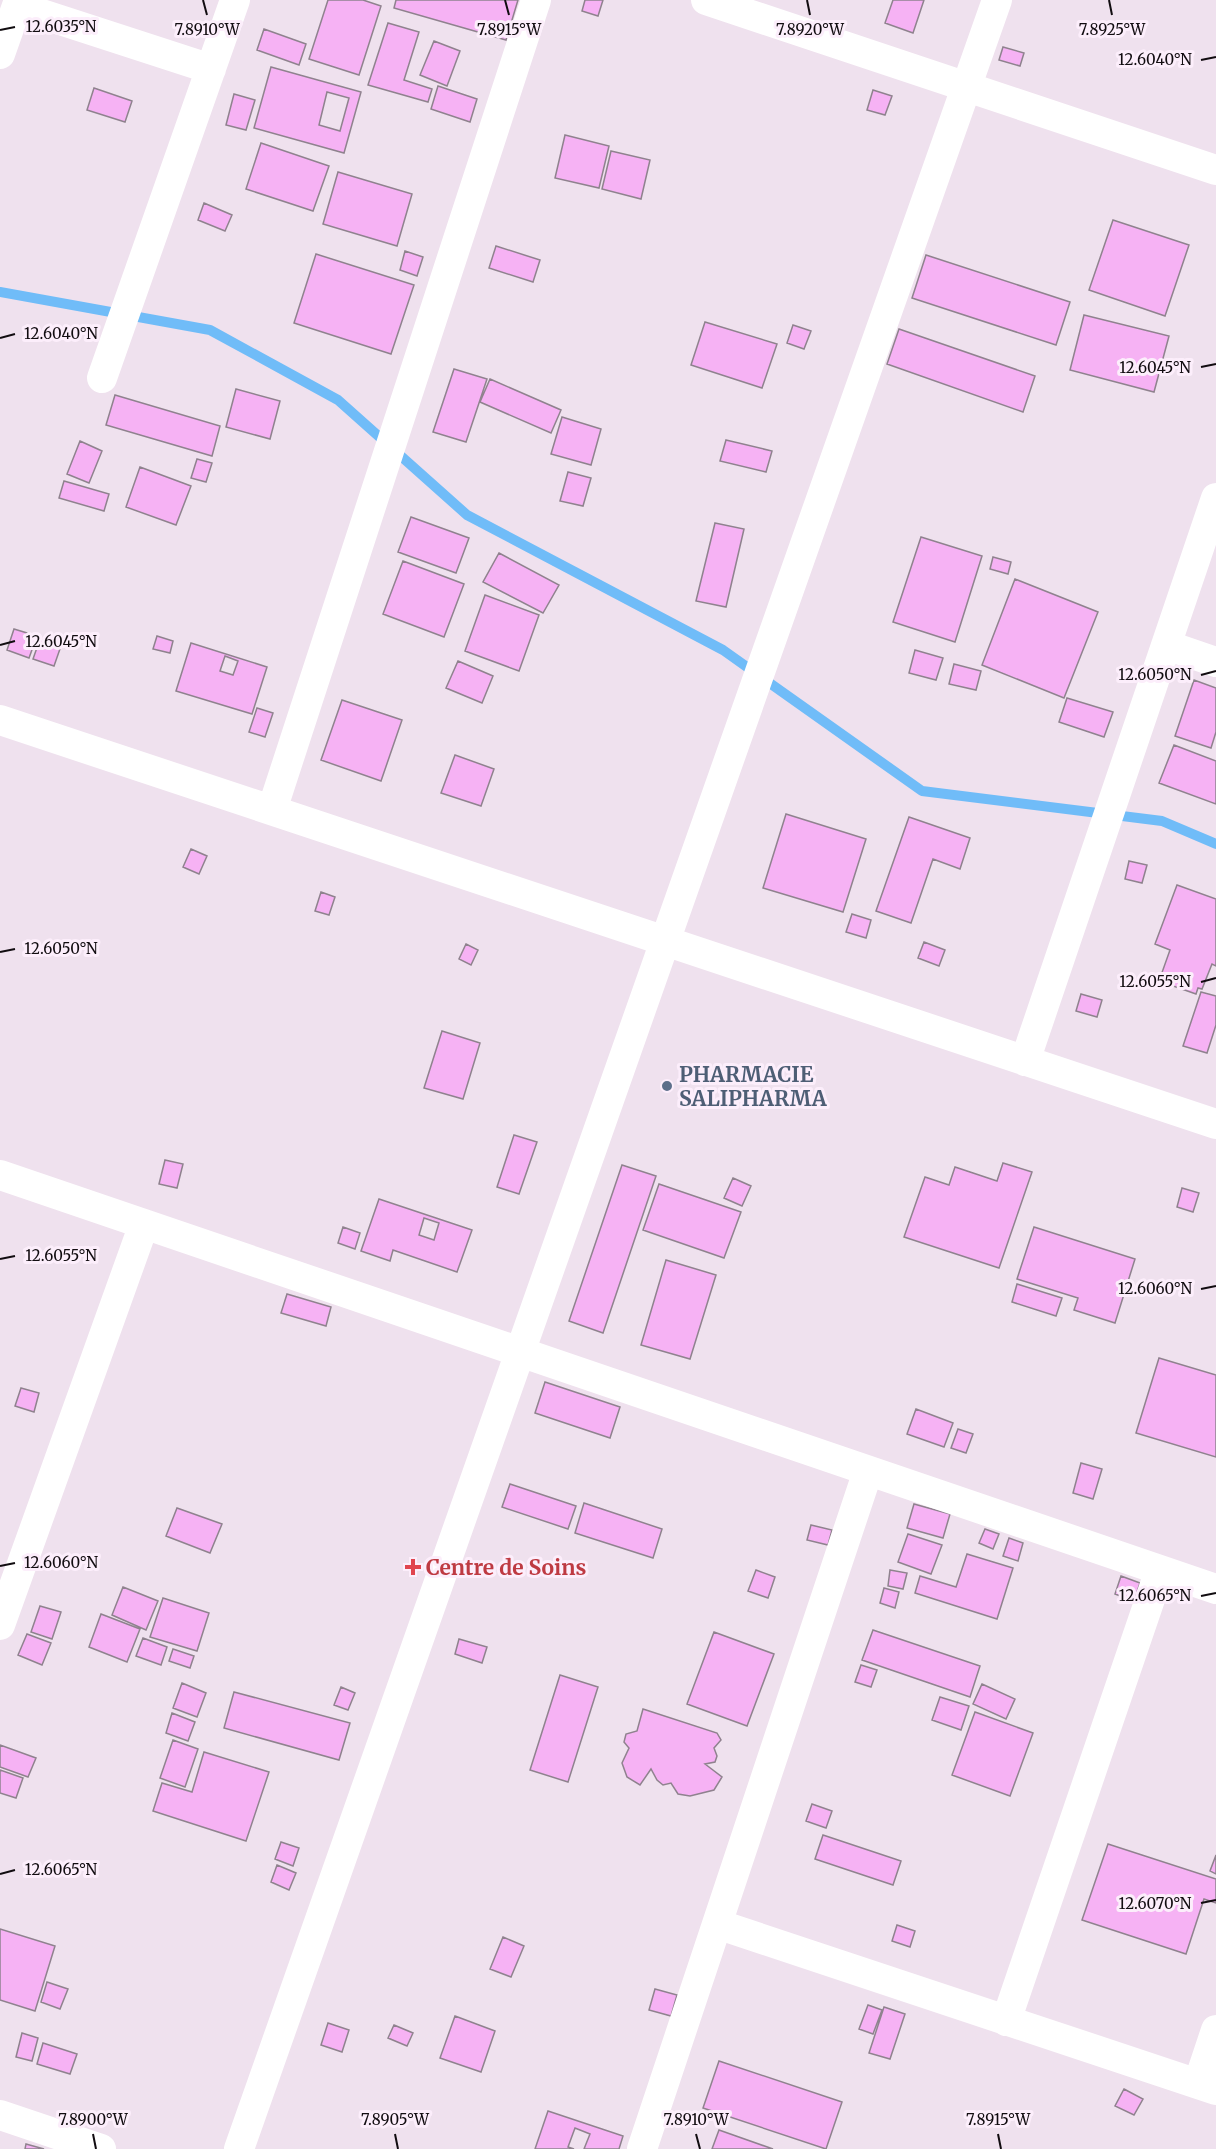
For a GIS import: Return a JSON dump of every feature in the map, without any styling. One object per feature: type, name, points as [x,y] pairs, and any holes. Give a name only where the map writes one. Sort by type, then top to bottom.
[{"type":"street","points":[[102,378],[235,0]]},
{"type":"street","points":[[272,810],[536,0]]},
{"type":"street","points":[[706,0],[1216,170]]},
{"type":"street","points":[[239,2149],[997,0]]},
{"type":"street","points":[[0,54],[18,3],[211,69]]},
{"type":"street","points":[[1025,1060],[1216,498]]},
{"type":"street","points":[[1166,645],[1216,662]]},
{"type":"street","points":[[0,720],[1216,1124]]},
{"type":"street","points":[[0,1175],[1216,1589]]},
{"type":"street","points":[[0,1625],[144,1224]]},
{"type":"street","points":[[642,2149],[868,1471]]},
{"type":"street","points":[[1006,2021],[1160,1570]]},
{"type":"street","points":[[717,1924],[1207,2087],[1216,2030]]},
{"type":"street","points":[[0,2115],[101,2149]]},
{"type":"building","points":[[328,0],[363,0],[381,6],[359,75],[309,59]]},
{"type":"building","points":[[396,0],[518,0],[506,40],[394,8]]},
{"type":"building","points":[[585,0],[603,0],[598,16],[582,11]]},
{"type":"building","points":[[893,0],[924,0],[913,33],[885,23]]},
{"type":"building","points":[[388,23],[419,32],[404,80],[432,89],[428,102],[368,85]]},
{"type":"building","points":[[264,29],[306,44],[299,65],[257,50]]},
{"type":"building","points":[[434,41],[460,51],[447,86],[420,75]]},
{"type":"building","points":[[1003,47],[1024,53],[1020,66],[999,60]]},
{"type":"building","points":[[271,67],[361,92],[344,153],[254,128]],"holes":[[[327,92],[349,98],[340,131],[319,125]]]},
{"type":"building","points":[[438,86],[477,99],[470,122],[431,109]]},
{"type":"building","points":[[94,88],[132,101],[125,122],[87,110]]},
{"type":"building","points":[[873,90],[892,96],[885,115],[867,110]]},
{"type":"building","points":[[234,94],[255,100],[246,130],[226,125]]},
{"type":"building","points":[[565,135],[609,146],[599,188],[555,178]]},
{"type":"building","points":[[261,143],[329,166],[313,211],[246,189]]},
{"type":"building","points":[[611,151],[650,160],[641,199],[602,189]]},
{"type":"building","points":[[338,172],[412,194],[397,246],[323,224]]},
{"type":"building","points":[[204,203],[232,215],[225,231],[198,220]]},
{"type":"building","points":[[1113,220],[1189,245],[1165,316],[1089,290]]},
{"type":"building","points":[[496,246],[540,260],[533,282],[489,268]]},
{"type":"building","points":[[405,251],[423,257],[417,276],[400,270]]},
{"type":"building","points":[[316,254],[414,285],[391,354],[294,323]]},
{"type":"building","points":[[926,255],[1070,302],[1056,345],[912,298]]},
{"type":"building","points":[[1084,315],[1169,336],[1154,392],[1070,370]]},
{"type":"building","points":[[705,322],[777,344],[762,388],[691,365]]},
{"type":"building","points":[[793,325],[811,331],[804,349],[787,343]]},
{"type":"building","points":[[899,329],[1035,376],[1023,412],[887,364]]},
{"type":"building","points":[[454,369],[487,379],[466,442],[433,432]]},
{"type":"building","points":[[490,379],[561,410],[551,433],[480,402]]},
{"type":"building","points":[[236,389],[280,401],[270,439],[226,427]]},
{"type":"building","points":[[115,395],[220,426],[212,456],[106,425]]},
{"type":"building","points":[[562,417],[601,429],[591,465],[551,454]]},
{"type":"building","points":[[726,440],[772,451],[766,472],[720,461]]},
{"type":"building","points":[[80,441],[102,451],[89,483],[67,474]]},
{"type":"building","points":[[197,459],[212,463],[206,482],[191,478]]},
{"type":"building","points":[[140,467],[191,486],[176,525],[126,507]]},
{"type":"building","points":[[568,472],[591,478],[583,506],[560,501]]},
{"type":"building","points":[[64,481],[109,494],[104,511],[59,498]]},
{"type":"building","points":[[411,517],[469,538],[456,573],[398,552]]},
{"type":"building","points":[[715,523],[744,529],[726,607],[696,601]]},
{"type":"building","points":[[921,537],[982,556],[955,642],[893,622]]},
{"type":"building","points":[[499,553],[559,585],[543,613],[483,582]]},
{"type":"building","points":[[993,557],[1011,562],[1008,574],[990,569]]},
{"type":"building","points":[[403,561],[464,584],[444,637],[383,614]]},
{"type":"building","points":[[1015,579],[1098,612],[1064,698],[982,665]]},
{"type":"building","points":[[485,595],[539,615],[519,671],[465,651]]},
{"type":"building","points":[[14,629],[37,636],[29,658],[7,650]]},
{"type":"building","points":[[157,636],[173,641],[170,653],[153,649]]},
{"type":"building","points":[[40,639],[61,646],[54,666],[33,659]]},
{"type":"building","points":[[191,643],[267,667],[252,714],[176,691]],"holes":[[[225,656],[238,661],[233,675],[220,671]]]},
{"type":"building","points":[[915,650],[943,658],[936,680],[909,673]]},
{"type":"building","points":[[458,661],[493,676],[482,703],[446,688]]},
{"type":"building","points":[[954,664],[981,671],[976,690],[949,684]]},
{"type":"building","points":[[1194,680],[1216,688],[1216,732],[1211,748],[1175,736]]},
{"type":"building","points":[[1067,698],[1113,712],[1104,737],[1059,722]]},
{"type":"building","points":[[342,700],[402,720],[381,781],[321,760]]},
{"type":"building","points":[[257,708],[273,713],[265,737],[249,732]]},
{"type":"building","points":[[1174,745],[1216,761],[1216,804],[1159,783]]},
{"type":"building","points":[[455,755],[494,769],[481,806],[441,793]]},
{"type":"building","points":[[786,814],[866,839],[843,912],[763,888]]},
{"type":"building","points":[[909,817],[970,838],[960,869],[933,859],[911,923],[876,911]]},
{"type":"building","points":[[191,849],[207,856],[199,874],[183,867]]},
{"type":"building","points":[[1129,861],[1147,865],[1142,883],[1125,879]]},
{"type":"building","points":[[1177,885],[1216,899],[1216,966],[1212,964],[1202,989],[1198,988],[1196,994],[1159,981],[1170,950],[1155,944]]},
{"type":"building","points":[[321,892],[335,897],[329,915],[315,911]]},
{"type":"building","points":[[852,914],[871,920],[866,938],[846,932]]},
{"type":"building","points":[[924,942],[945,950],[939,966],[918,958]]},
{"type":"building","points":[[466,944],[478,950],[471,965],[459,959]]},
{"type":"building","points":[[1201,992],[1216,996],[1216,1025],[1207,1053],[1183,1046]]},
{"type":"building","points":[[1081,994],[1102,1000],[1097,1017],[1076,1011]]},
{"type":"building","points":[[442,1031],[480,1043],[463,1099],[424,1088]]},
{"type":"building","points":[[514,1135],[537,1142],[519,1194],[497,1187]]},
{"type":"building","points":[[165,1160],[183,1164],[177,1188],[159,1184]]},
{"type":"building","points":[[1003,1163],[1032,1172],[999,1268],[904,1237],[925,1177],[949,1185],[955,1167],[997,1181]]},
{"type":"building","points":[[622,1165],[656,1176],[603,1333],[569,1321]]},
{"type":"building","points":[[733,1178],[751,1186],[742,1206],[724,1198]]},
{"type":"building","points":[[659,1184],[741,1212],[724,1258],[643,1230]]},
{"type":"building","points":[[1182,1188],[1199,1193],[1193,1212],[1177,1207]]},
{"type":"building","points":[[379,1199],[472,1230],[457,1272],[393,1250],[390,1261],[361,1251]],"holes":[[[424,1218],[439,1223],[434,1240],[419,1235]]]},
{"type":"building","points":[[343,1227],[360,1233],[355,1249],[338,1243]]},
{"type":"building","points":[[1034,1227],[1135,1259],[1115,1323],[1074,1310],[1078,1298],[1017,1279]]},
{"type":"building","points":[[666,1260],[716,1275],[690,1359],[641,1345]]},
{"type":"building","points":[[1017,1284],[1062,1298],[1056,1316],[1012,1302]]},
{"type":"building","points":[[287,1294],[331,1307],[326,1326],[281,1313]]},
{"type":"building","points":[[1159,1358],[1216,1375],[1216,1457],[1136,1433]]},
{"type":"building","points":[[545,1382],[620,1407],[610,1438],[535,1413]]},
{"type":"building","points":[[21,1388],[39,1393],[34,1412],[15,1406]]},
{"type":"building","points":[[916,1409],[953,1423],[944,1447],[907,1434]]},
{"type":"building","points":[[958,1429],[973,1434],[966,1453],[951,1448]]},
{"type":"building","points":[[1081,1463],[1102,1469],[1093,1499],[1073,1493]]},
{"type":"building","points":[[510,1484],[576,1506],[568,1529],[502,1507]]},
{"type":"building","points":[[584,1503],[662,1529],[653,1558],[575,1533]]},
{"type":"building","points":[[914,1504],[950,1514],[943,1538],[907,1528]]},
{"type":"building","points":[[177,1508],[222,1524],[210,1553],[166,1536]]},
{"type":"building","points":[[811,1525],[832,1530],[828,1545],[807,1540]]},
{"type":"building","points":[[985,1529],[999,1534],[993,1549],[979,1543]]},
{"type":"building","points":[[908,1534],[942,1545],[931,1574],[898,1562]]},
{"type":"building","points":[[1009,1538],[1023,1543],[1018,1561],[1003,1556]]},
{"type":"building","points":[[967,1554],[1013,1568],[997,1619],[915,1593],[920,1576],[956,1587]]},
{"type":"building","points":[[756,1570],[775,1577],[768,1598],[748,1591]]},
{"type":"building","points":[[890,1570],[907,1573],[903,1589],[888,1586]]},
{"type":"building","points":[[1121,1576],[1140,1583],[1134,1601],[1115,1594]]},
{"type":"building","points":[[123,1587],[158,1601],[146,1630],[112,1615]]},
{"type":"building","points":[[884,1588],[899,1592],[895,1608],[880,1603]]},
{"type":"building","points":[[163,1598],[209,1613],[197,1651],[150,1637]]},
{"type":"building","points":[[40,1606],[61,1612],[52,1639],[31,1632]]},
{"type":"building","points":[[101,1614],[140,1629],[127,1662],[89,1647]]},
{"type":"building","points":[[873,1630],[980,1666],[970,1697],[862,1660]]},
{"type":"building","points":[[714,1632],[774,1654],[747,1726],[687,1704]]},
{"type":"building","points":[[27,1634],[51,1643],[42,1665],[18,1655]]},
{"type":"building","points":[[143,1638],[167,1647],[161,1665],[136,1656]]},
{"type":"building","points":[[459,1639],[487,1647],[482,1663],[455,1654]]},
{"type":"building","points":[[173,1649],[194,1656],[190,1668],[169,1661]]},
{"type":"building","points":[[861,1665],[877,1670],[871,1687],[855,1682]]},
{"type":"building","points":[[560,1675],[598,1687],[568,1782],[530,1770]]},
{"type":"building","points":[[182,1683],[206,1693],[197,1717],[173,1708]]},
{"type":"building","points":[[982,1684],[1015,1699],[1006,1719],[973,1704]]},
{"type":"building","points":[[341,1687],[355,1693],[348,1710],[334,1705]]},
{"type":"building","points":[[234,1692],[350,1723],[339,1760],[224,1728]]},
{"type":"building","points":[[940,1697],[969,1706],[961,1730],[932,1720]]},
{"type":"building","points":[[643,1709],[717,1733],[721,1740],[714,1748],[717,1756],[715,1762],[705,1764],[722,1777],[714,1790],[690,1796],[678,1794],[671,1783],[663,1785],[657,1780],[651,1769],[640,1785],[627,1777],[622,1763],[629,1748],[624,1742],[626,1734],[637,1731]]},
{"type":"building","points":[[975,1712],[1033,1733],[1010,1796],[952,1775]]},
{"type":"building","points":[[172,1713],[195,1722],[188,1741],[166,1733]]},
{"type":"building","points":[[173,1740],[198,1749],[185,1787],[160,1778]]},
{"type":"building","points":[[0,1745],[36,1758],[28,1777],[0,1767]]},
{"type":"building","points":[[204,1752],[269,1772],[246,1841],[153,1811],[162,1783],[192,1792]]},
{"type":"building","points":[[0,1770],[23,1778],[16,1798],[0,1793]]},
{"type":"building","points":[[812,1804],[832,1811],[826,1828],[806,1821]]},
{"type":"building","points":[[823,1835],[901,1861],[893,1885],[815,1859]]},
{"type":"building","points":[[281,1842],[299,1848],[293,1866],[275,1859]]},
{"type":"building","points":[[1108,1844],[1216,1879],[1216,1903],[1204,1899],[1186,1954],[1082,1920]]},
{"type":"building","points":[[1216,1855],[1216,1874],[1210,1871]]},
{"type":"building","points":[[277,1865],[296,1873],[289,1890],[271,1882]]},
{"type":"building","points":[[897,1925],[915,1931],[910,1947],[892,1941]]},
{"type":"building","points":[[0,1929],[55,1946],[35,2011],[0,2000]]},
{"type":"building","points":[[503,1937],[524,1946],[511,1977],[490,1969]]},
{"type":"building","points":[[47,1982],[68,1989],[60,2009],[41,2002]]},
{"type":"building","points":[[655,1989],[677,1995],[671,2016],[649,2010]]},
{"type":"building","points":[[868,2005],[882,2010],[873,2034],[859,2029]]},
{"type":"building","points":[[884,2007],[905,2014],[890,2059],[869,2053]]},
{"type":"building","points":[[455,2016],[495,2031],[481,2072],[440,2058]]},
{"type":"building","points":[[328,2023],[349,2030],[342,2052],[321,2045]]},
{"type":"building","points":[[394,2025],[413,2033],[407,2046],[388,2038]]},
{"type":"building","points":[[22,2033],[38,2038],[32,2061],[16,2057]]},
{"type":"building","points":[[43,2043],[77,2054],[70,2074],[37,2064]]},
{"type":"building","points":[[719,2061],[842,2102],[826,2149],[703,2108]]},
{"type":"building","points":[[1124,2089],[1143,2099],[1134,2115],[1115,2106]]},
{"type":"building","points":[[548,2111],[623,2136],[619,2149],[584,2149],[590,2134],[575,2128],[568,2147],[574,2149],[535,2149]]},
{"type":"building","points":[[719,2130],[773,2149],[712,2149]]},
{"type":"building","points":[[26,2144],[44,2149],[25,2149]]},
{"type":"waterway","points":[[0,292],[210,330],[338,400],[467,515],[723,650],[922,791],[1162,821],[1216,844]]},
{"type":"place","name":"PHARMACIE SALIPHARMA","points":[[667,1086]]},
{"type":"place","name":"Centre de Soins","points":[[413,1567]]}]
